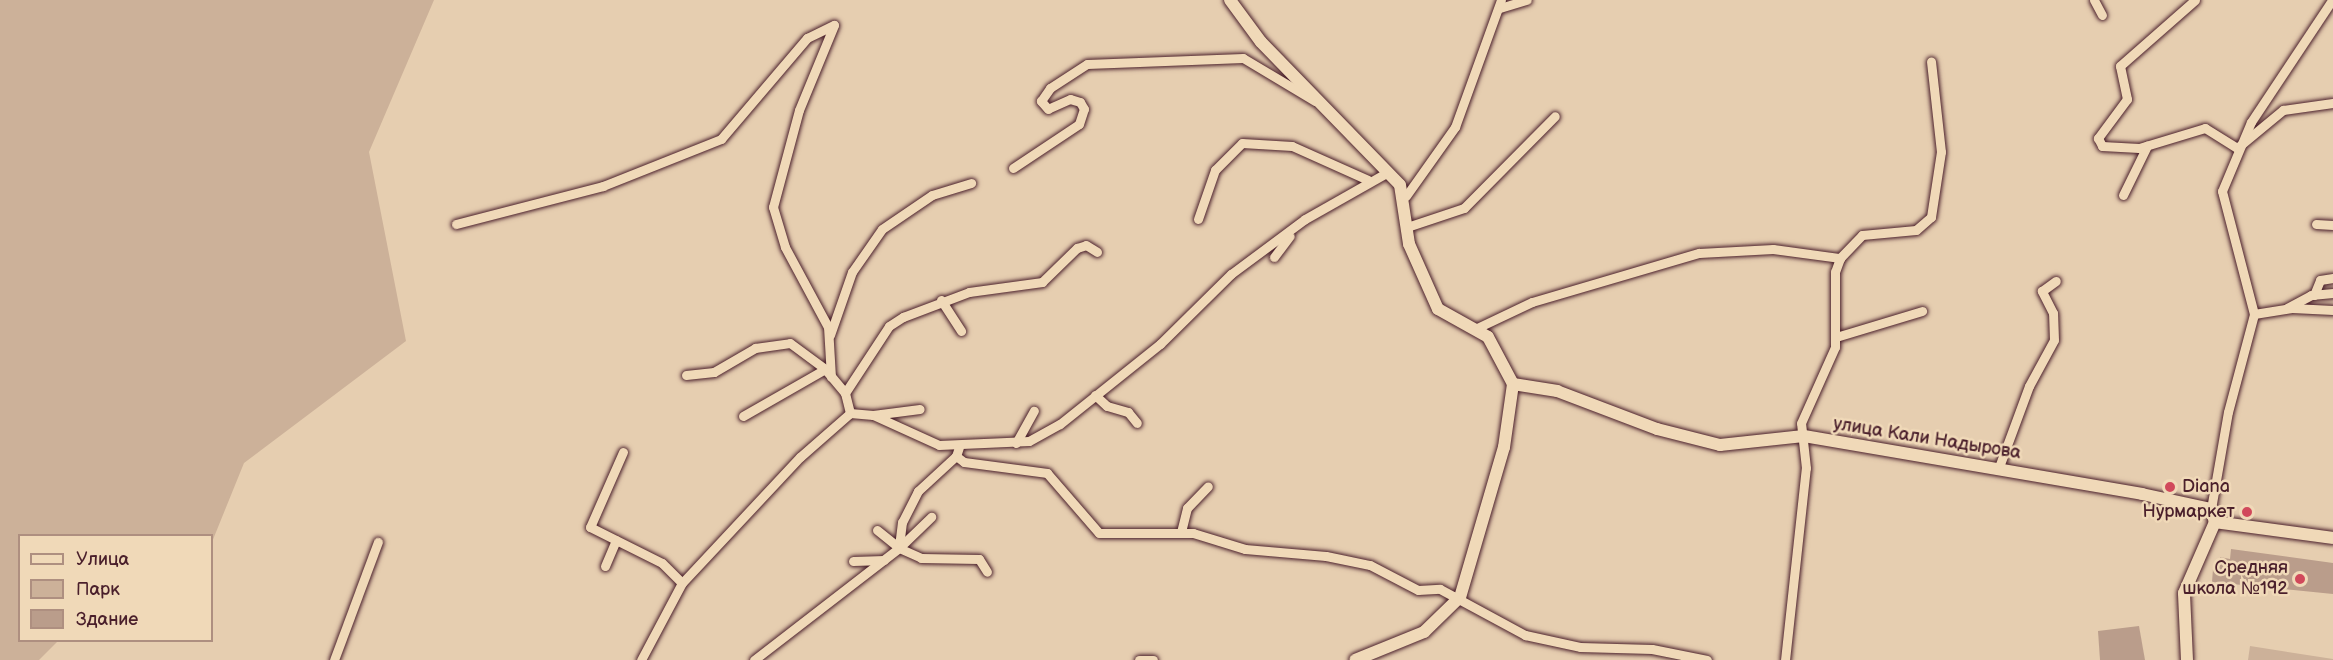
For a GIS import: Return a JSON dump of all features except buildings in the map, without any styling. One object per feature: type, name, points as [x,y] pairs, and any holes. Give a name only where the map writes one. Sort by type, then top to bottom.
[{"type":"street","points":[[1230,0],[1317,102],[1388,172],[1406,196],[1407,227],[1413,256],[1438,309],[1477,328],[1498,351],[1512,384],[1504,447],[1460,597],[1424,632],[1355,660]]},
{"type":"street","points":[[1406,196],[1455,127],[1500,4],[1527,0]]},
{"type":"street","points":[[2094,0],[2102,15]]},
{"type":"street","points":[[2195,0],[2120,66],[2127,99],[2099,142],[2117,151],[2147,146],[2205,128],[2237,148]]},
{"type":"street","points":[[2216,203],[2237,148],[2332,0]]},
{"type":"street","points":[[456,224],[603,186],[721,139],[807,38],[834,25],[799,110],[773,207],[785,247],[824,314],[830,337]]},
{"type":"street","points":[[1013,168],[1079,124],[1084,109],[1080,102],[1070,99],[1048,109],[1041,101],[1050,88],[1087,64],[1243,58],[1317,102]]},
{"type":"street","points":[[1785,660],[1806,468],[1801,423],[1836,337],[1834,284],[1840,258],[1862,235],[1916,230],[1931,217],[1941,152],[1931,62]]},
{"type":"street","points":[[2237,148],[2283,110],[2333,103]]},
{"type":"street","points":[[1407,227],[1464,208],[1555,116]]},
{"type":"street","points":[[1198,219],[1215,170],[1242,143],[1292,146],[1368,180]]},
{"type":"street","points":[[2123,195],[2147,146]]},
{"type":"street","points":[[873,415],[958,452],[1017,443],[1060,424],[1160,344],[1224,279],[1292,230],[1368,180],[1388,172]]},
{"type":"street","points":[[828,373],[830,337],[852,272],[882,229],[932,195],[971,183]]},
{"type":"street","points":[[2187,660],[2184,593],[2213,515],[2228,412],[2254,314],[2219,191]]},
{"type":"street","points":[[2316,224],[2333,225]]},
{"type":"street","points":[[1274,257],[1292,230]]},
{"type":"street","points":[[845,393],[889,326],[941,300],[1042,282],[1077,248],[1086,245],[1097,252]]},
{"type":"street","points":[[1477,328],[1532,302],[1699,253],[1773,249],[1840,258]]},
{"type":"street","points":[[2314,295],[2320,280],[2333,278]]},
{"type":"street","points":[[1999,467],[2029,386],[2054,340],[2053,313],[2042,291],[2056,281]]},
{"type":"street","points":[[2285,309],[2314,295],[2333,293]]},
{"type":"street","points":[[941,300],[961,331]]},
{"type":"street","points":[[2254,314],[2285,309],[2333,310]]},
{"type":"street","points":[[1836,337],[1922,311]]},
{"type":"street","points":[[686,375],[714,372],[755,348],[777,344],[799,346],[828,373],[845,393],[850,412]]},
{"type":"street","points":[[742,416],[828,373]]},
{"type":"street","name":"улица Кали Надырова","points":[[1512,384],[1557,391],[1657,429],[1720,445],[1804,436],[1999,467],[2213,515],[2333,538]]},
{"type":"street","points":[[1095,395],[1107,406],[1128,412],[1137,423]]},
{"type":"street","points":[[641,660],[682,584],[800,457],[850,412],[873,415],[920,409]]},
{"type":"street","points":[[1017,443],[1034,411]]},
{"type":"street","points":[[623,452],[590,527],[662,563],[682,584]]},
{"type":"street","points":[[958,452],[964,462],[1047,473],[1099,533],[1181,532],[1245,549],[1361,563],[1405,586],[1460,597],[1504,626],[1534,637],[1707,660]]},
{"type":"street","points":[[899,548],[902,522],[918,490],[958,452]]},
{"type":"street","points":[[1181,532],[1187,508],[1208,486]]},
{"type":"street","points":[[754,660],[899,548],[932,516]]},
{"type":"street","points":[[877,531],[899,548],[921,558],[979,559],[987,572]]},
{"type":"street","points":[[606,566],[616,540]]},
{"type":"street","points":[[334,660],[378,542]]},
{"type":"street","points":[[853,561],[884,560]]},
{"type":"street","points":[[1139,660],[1153,660]]},
{"type":"green space","points":[[0,0],[434,0],[369,152],[406,341],[244,463],[213,540],[213,534],[18,534],[18,642],[57,642],[39,660],[0,660]]},
{"type":"green space","points":[[2250,646],[2333,659],[2333,660],[2248,660]]},
{"type":"place","name":"Diana","points":[[2170,487]]},
{"type":"place","name":"Нурмаркет","points":[[2247,512]]},
{"type":"place","name":"Средняя школа №192","points":[[2300,579]]}]
